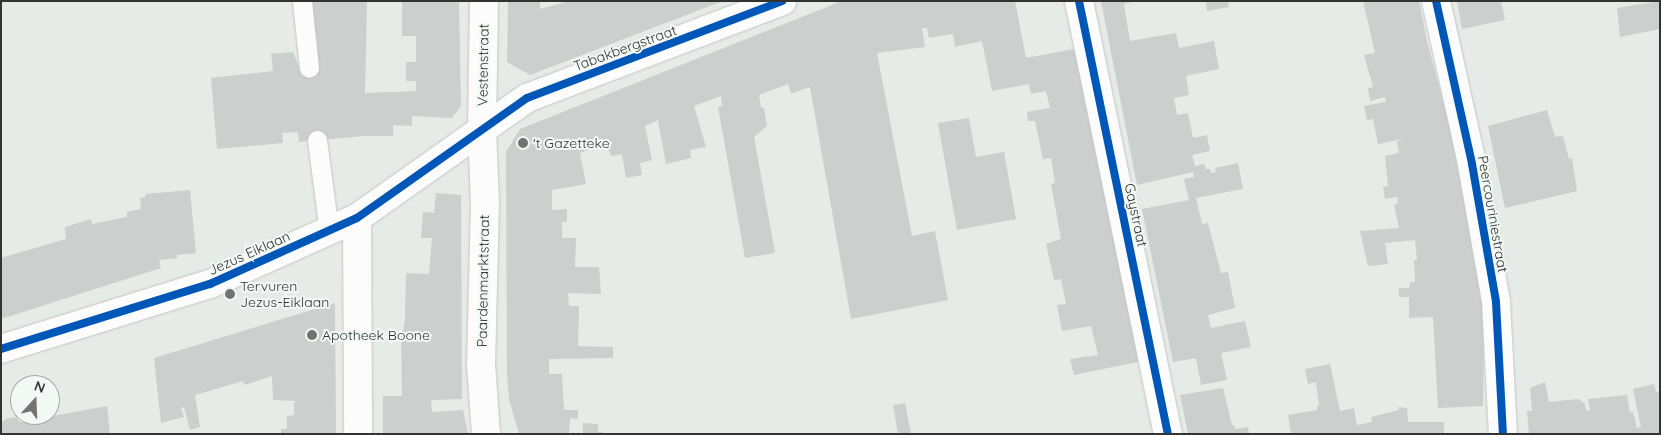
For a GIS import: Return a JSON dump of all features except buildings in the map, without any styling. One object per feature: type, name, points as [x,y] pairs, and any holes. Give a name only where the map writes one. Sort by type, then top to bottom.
[{"type":"street","name":"Vestenstraat","points":[[482,129],[484,1]]},
{"type":"street","name":"Tabakbergstraat","points":[[482,129],[527,98],[782,1]]},
{"type":"street","name":"Gaystraat","points":[[1079,1],[1168,434]]},
{"type":"street","name":"Peercouriniestraat","points":[[1436,1],[1472,164],[1496,302],[1503,434]]},
{"type":"street","name":"Jezus Eiklaan","points":[[1,349],[210,284],[329,231],[357,218],[482,129]]},
{"type":"street","name":"Paardenmarktstraat","points":[[482,129],[485,202],[481,364],[484,430],[486,434]]},
{"type":"street","points":[[357,218],[358,434]]},
{"type":"lane","points":[[302,1],[309,68]]},
{"type":"lane","points":[[316,140],[329,231]]},
{"type":"cycle path","points":[[1,349],[210,284],[357,218],[527,98],[782,1]]},
{"type":"cycle path","points":[[1079,1],[1168,434]]},
{"type":"cycle path","points":[[1436,1],[1472,164],[1496,302],[1503,434]]},
{"type":"place","name":"'t Gazetteke","points":[[523,143]]},
{"type":"place","name":"Tervuren Jezus-Eiklaan","points":[[230,294]]},
{"type":"place","name":"Apotheek Boone","points":[[312,335]]}]
